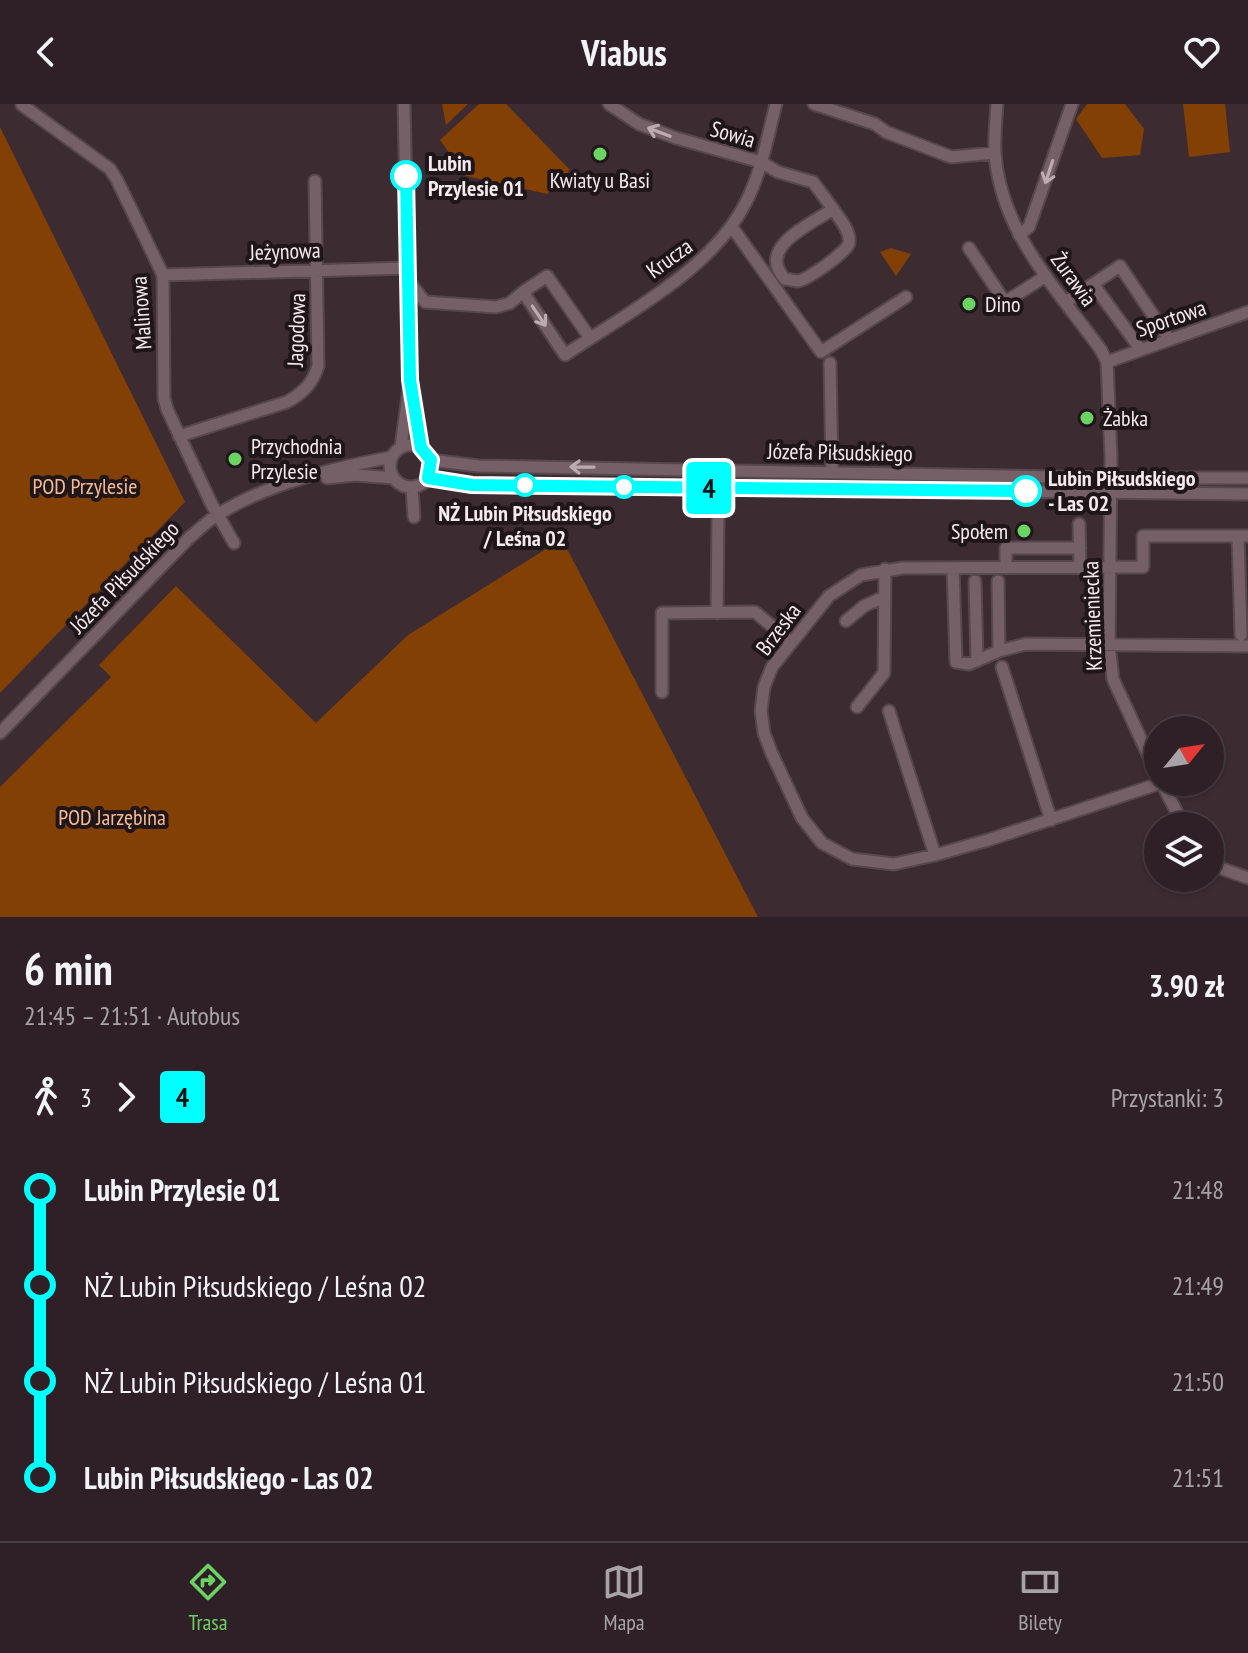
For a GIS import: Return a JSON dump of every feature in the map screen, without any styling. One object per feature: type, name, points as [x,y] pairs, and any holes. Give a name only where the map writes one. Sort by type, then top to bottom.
[{"type":"street","points":[[404,104],[410,380],[421,448],[431,460],[428,478],[412,487],[399,483],[390,468],[392,457],[401,447],[421,448]]},
{"type":"street","name":"Sowia","points":[[609,104],[639,124],[664,134],[761,162]]},
{"type":"street","name":"Krucza","points":[[523,292],[565,355],[692,269],[732,227],[749,196],[776,104]]},
{"type":"street","points":[[814,104],[875,124],[886,132],[951,157],[995,153]]},
{"type":"street","name":"Żurawia","points":[[997,104],[995,153],[1001,192],[1019,235],[1107,362]]},
{"type":"street","points":[[1019,235],[1029,227],[1036,210],[1072,104]]},
{"type":"street","name":"Malinowa","points":[[22,105],[110,169],[163,275],[164,398],[217,515],[234,543]]},
{"type":"street","points":[[761,162],[778,172],[813,182],[833,209],[848,232],[850,242],[846,250],[799,281],[785,279],[777,271],[775,259],[779,246],[833,209]]},
{"type":"street","name":"Jagodowa","points":[[179,436],[287,402],[299,395],[314,378],[318,366],[315,181]]},
{"type":"street","points":[[732,227],[821,352],[906,297]]},
{"type":"street","points":[[969,248],[1005,302],[1046,276]]},
{"type":"street","points":[[1066,302],[1120,266],[1169,339]]},
{"type":"street","name":"Jeżynowa","points":[[163,275],[317,270],[408,274]]},
{"type":"street","points":[[408,274],[425,302]]},
{"type":"street","points":[[425,302],[496,307],[510,303],[547,276],[590,338]]},
{"type":"street","points":[[1093,284],[1141,350]]},
{"type":"street","points":[[409,325],[425,302]]},
{"type":"street","name":"Sportowa","points":[[1107,362],[1248,312]]},
{"type":"street","points":[[1107,362],[1111,478]]},
{"type":"street","points":[[830,363],[832,471]]},
{"type":"street","points":[[401,447],[410,380]]},
{"type":"street","name":"Józefa Piłsudskiego","points":[[0,733],[190,537],[217,515],[260,493],[354,464],[392,457]]},
{"type":"street","name":"Józefa Piłsudskiego","points":[[431,460],[478,466],[1248,478]]},
{"type":"street","name":"Józefa Piłsudskiego","points":[[299,481],[355,475],[394,478]]},
{"type":"street","name":"Józefa Piłsudskiego","points":[[428,478],[472,485],[1248,494]]},
{"type":"street","name":"Krzemieniecka","points":[[1111,478],[1109,644],[1113,679],[1144,748]]},
{"type":"street","points":[[412,487],[414,517]]},
{"type":"street","points":[[717,613],[718,519]]},
{"type":"street","points":[[1079,524],[1080,568]]},
{"type":"street","name":"Brzeska","points":[[1144,788],[935,855],[894,864],[852,859],[822,843],[802,818],[764,733],[761,711],[764,687],[772,667],[829,596],[861,575],[885,569],[1143,567],[1143,536],[1243,536]]},
{"type":"street","points":[[1241,635],[1243,536]]},
{"type":"street","points":[[1006,568],[1006,548],[1080,548]]},
{"type":"street","points":[[953,568],[954,658],[964,665],[1026,644],[1248,646]]},
{"type":"street","points":[[857,707],[884,673],[885,569]]},
{"type":"street","points":[[975,581],[977,661]]},
{"type":"street","points":[[998,581],[999,651]]},
{"type":"street","points":[[846,621],[864,606],[884,597]]},
{"type":"street","points":[[662,692],[662,613],[755,612],[791,642]]},
{"type":"street","points":[[1002,667],[1051,820]]},
{"type":"street","points":[[889,711],[935,855]]},
{"type":"street","points":[[1224,869],[1248,878]]},
{"type":"green space","points":[[442,104],[468,104],[446,125]]},
{"type":"green space","points":[[479,104],[506,104],[570,170],[547,194],[466,176],[440,140]]},
{"type":"green space","points":[[1087,104],[1125,104],[1144,129],[1140,155],[1102,158],[1076,119]]},
{"type":"green space","points":[[1183,104],[1225,104],[1230,152],[1189,157]]},
{"type":"green space","name":"POD Przylesie","points":[[0,127],[185,502],[0,693]]},
{"type":"green space","points":[[891,248],[911,254],[896,276],[880,252]]},
{"type":"green space","name":"POD Jarzębina","points":[[562,539],[758,917],[0,917],[0,787],[111,677],[99,665],[176,586],[316,723],[408,635]]},
{"type":"bus line","name":"4","points":[[406,176],[410,380],[421,448],[431,460],[428,478],[472,485],[1026,491]]},
{"type":"place","name":"Kwiaty u Basi","points":[[600,154]]},
{"type":"place","name":"Lubin Przylesie 01","points":[[406,176]]},
{"type":"place","name":"Dino","points":[[969,304]]},
{"type":"place","name":"Żabka","points":[[1087,418]]},
{"type":"place","name":"Przychodnia Przylesie","points":[[235,459]]},
{"type":"place","name":"NŻ Lubin Piłsudskiego / Leśna 02","points":[[525,485]]},
{"type":"place","name":"Lubin Piłsudskiego - Las 02","points":[[1026,491]]},
{"type":"place","name":"Społem","points":[[1024,531]]}]
